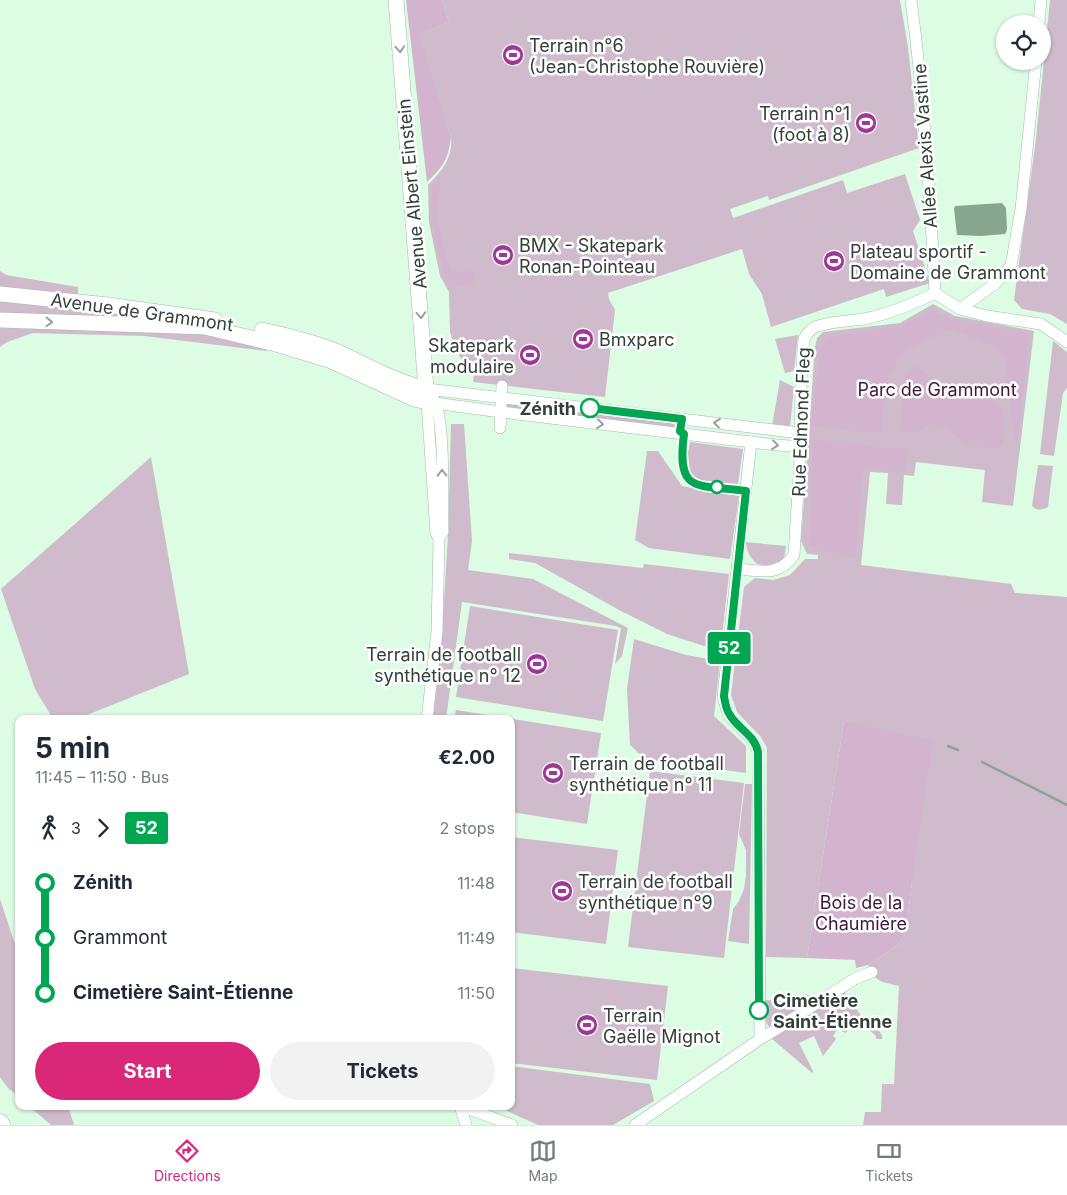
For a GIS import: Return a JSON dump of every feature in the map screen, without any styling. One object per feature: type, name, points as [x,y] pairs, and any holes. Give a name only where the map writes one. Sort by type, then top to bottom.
[{"type":"main road","name":"Avenue Albert Einstein","points":[[396,0],[425,366],[430,398]]},
{"type":"main road","name":"Avenue de Grammont","points":[[0,294],[108,305],[205,318],[280,339],[331,350],[403,382],[430,398]]},
{"type":"main road","name":"Avenue de Grammont","points":[[0,320],[205,328],[280,339],[414,399],[430,398]]},
{"type":"main road","points":[[403,382],[413,378],[425,366]]},
{"type":"street","name":"Allée Alexis Vastine","points":[[911,0],[920,66],[929,175],[934,293]]},
{"type":"street","points":[[1040,15],[1041,0]]},
{"type":"street","points":[[960,308],[996,283],[1011,266],[1021,210],[1035,70]]},
{"type":"street","points":[[934,293],[960,308],[986,316],[1041,324],[1067,342]]},
{"type":"street","name":"Rue Edmond Fleg","points":[[738,569],[772,572],[788,564],[794,555],[800,446],[801,380],[804,339],[807,333],[816,326],[865,318],[912,304],[934,293]]},
{"type":"street","points":[[430,398],[502,391],[800,433]]},
{"type":"street","points":[[500,428],[502,391]]},
{"type":"street","points":[[430,398],[500,412],[751,442],[800,446]]},
{"type":"street","name":"Avenue Albert Einstein","points":[[428,715],[438,632],[439,538],[436,533],[430,398]]},
{"type":"street","points":[[751,442],[724,696],[730,715],[745,730],[758,752],[760,1038]]},
{"type":"street","points":[[636,1125],[760,1038],[856,978],[872,972]]},
{"type":"street","points":[[461,1110],[466,1125]]},
{"type":"street","points":[[472,1110],[512,1125]]},
{"type":"green space","points":[[406,0],[442,0],[449,22],[419,34],[451,137],[444,162],[427,182]]},
{"type":"green space","points":[[442,0],[900,0],[908,47],[919,148],[769,200],[768,196],[730,209],[733,218],[843,180],[847,193],[905,174],[920,220],[913,231],[930,283],[886,297],[884,289],[771,327],[762,294],[749,274],[742,249],[608,293],[615,310],[605,397],[473,382],[475,367],[467,365],[455,350],[450,332],[449,292],[440,276],[429,222],[428,185],[446,164],[450,151],[451,137],[418,34],[449,22]]},
{"type":"green space","points":[[1050,0],[1067,0],[1067,324],[1050,314],[1022,309],[1014,300],[1036,139],[1043,70],[1051,70],[1051,15],[1048,15]]},
{"type":"green space","points":[[440,177],[438,222],[450,272],[475,271],[474,284],[449,286],[438,248],[432,214],[432,186]]},
{"type":"green space","points":[[0,271],[6,275],[78,287],[78,296],[0,287]]},
{"type":"green space","points":[[0,299],[205,321],[0,315]]},
{"type":"green space","name":"Parc de Grammont","points":[[933,304],[955,316],[1034,331],[1013,506],[982,502],[985,470],[916,462],[914,476],[904,475],[902,505],[886,504],[888,473],[870,472],[861,565],[1011,584],[1015,593],[1067,597],[1067,1125],[863,1125],[865,1112],[881,1112],[882,1084],[894,1084],[899,986],[877,979],[868,965],[900,943],[906,932],[912,881],[844,721],[807,958],[766,957],[767,748],[761,737],[737,712],[731,695],[744,587],[755,578],[773,580],[790,575],[805,559],[818,559],[818,555],[807,554],[801,541],[817,338],[823,332],[900,323]]},
{"type":"green space","points":[[932,310],[954,320],[1029,334],[1017,445],[1006,385],[1008,365],[1003,355],[991,345],[953,329],[915,345],[903,355],[895,366],[889,378],[881,433],[811,426],[820,351],[826,337],[901,327]]},
{"type":"green space","points":[[0,328],[187,333],[224,336],[267,347],[266,351],[144,336],[33,333],[7,342],[0,347]]},
{"type":"green space","points":[[798,335],[794,371],[785,373],[775,339]]},
{"type":"green space","points":[[1053,341],[1067,352],[1067,388],[1063,393],[1054,456],[1040,454]]},
{"type":"green space","name":"Parc de Grammont","points":[[915,366],[938,383],[959,395],[997,402],[1003,409],[1004,429],[1003,441],[999,448],[968,445],[947,429],[928,425],[915,432],[900,431],[906,377]]},
{"type":"green space","points":[[780,380],[794,387],[790,427],[772,426]]},
{"type":"green space","points":[[504,401],[675,422],[674,429],[503,408]]},
{"type":"green space","points":[[451,424],[464,424],[472,541],[468,570],[533,579],[628,628],[622,656],[615,664],[621,628],[616,626],[462,602],[447,715],[433,715],[442,634],[448,535]]},
{"type":"green space","points":[[813,439],[908,450],[904,472],[864,467],[856,558],[824,551],[809,545]]},
{"type":"green space","points":[[690,442],[743,449],[738,484],[698,480],[690,472],[688,453]]},
{"type":"green space","points":[[647,451],[658,451],[682,486],[739,496],[730,559],[649,548],[635,540]]},
{"type":"green space","points":[[151,457],[189,674],[87,715],[51,715],[35,689],[1,589]]},
{"type":"green space","points":[[1038,465],[1053,466],[1048,507],[1040,510],[1032,506]]},
{"type":"green space","points":[[745,542],[786,546],[784,559],[769,565],[758,564],[750,556]]},
{"type":"green space","points":[[509,553],[643,568],[644,564],[729,574],[721,645],[719,648],[704,646],[667,634],[619,610],[535,563],[509,559]]},
{"type":"green space","name":"Terrain de football synthétique n° 12","points":[[470,606],[618,630],[603,721],[456,697]]},
{"type":"green space","points":[[634,639],[686,655],[720,661],[714,716],[746,746],[746,773],[645,759],[630,745],[627,689]]},
{"type":"green space","name":"Terrain de football synthétique n° 11","points":[[456,710],[488,715],[455,715]]},
{"type":"green space","name":"Terrain de football synthétique n° 11","points":[[515,719],[601,733],[587,824],[515,813]]},
{"type":"green space","name":"Bois de la Chaumière","points":[[844,721],[933,741],[906,932],[900,943],[868,965],[856,968],[855,960],[807,958]]},
{"type":"green space","points":[[650,771],[744,783],[724,958],[628,947]]},
{"type":"green space","points":[[745,784],[752,784],[749,944],[728,941],[733,909],[744,889],[746,876],[746,850],[739,834]]},
{"type":"green space","name":"Terrain de football synthétique n°9","points":[[515,837],[618,850],[606,944],[515,933]]},
{"type":"green space","points":[[0,899],[15,944],[15,1094],[0,1077]]},
{"type":"green space","name":"Terrain Gaëlle Mignot","points":[[515,968],[668,986],[657,1080],[515,1063]]},
{"type":"green space","points":[[844,991],[867,1024],[873,1023],[882,1035],[882,1039],[876,1039],[876,1036],[868,1030],[853,1023],[846,1033],[838,1029],[833,1036],[836,1039],[823,1056],[814,1036],[799,1043],[813,1071],[812,1073],[771,1038]]},
{"type":"green space","points":[[803,994],[813,996],[815,1000],[774,1027],[768,1026],[765,1000],[803,1002]]},
{"type":"green space","points":[[515,1067],[650,1084],[654,1101],[613,1125],[538,1125],[505,1110],[515,1110]]},
{"type":"green space","points":[[34,1110],[69,1110],[74,1125],[51,1125]]},
{"type":"shaded area","points":[[1002,203],[1006,208],[1007,230],[1005,234],[957,235],[955,206]]},
{"type":"waterway","points":[[948,746],[958,750]]},
{"type":"waterway","points":[[982,762],[1067,805]]},
{"type":"bus line","name":"52","points":[[590,408],[682,419],[680,431],[684,434],[682,469],[688,479],[698,485],[746,491],[724,696],[730,715],[745,730],[758,752],[759,1010]]},
{"type":"place","name":"Terrain n°6 (Jean-Christophe Rouvière)","points":[[513,55]]},
{"type":"place","name":"Terrain n°1 (foot à 8)","points":[[866,123]]},
{"type":"place","name":"BMX - Skatepark Ronan-Pointeau","points":[[503,255]]},
{"type":"place","name":"Plateau sportif - Domaine de Grammont","points":[[834,261]]},
{"type":"place","name":"Bmxparc","points":[[583,339]]},
{"type":"place","name":"Skatepark modulaire","points":[[530,355]]},
{"type":"place","name":"Zénith","points":[[590,408]]},
{"type":"place","name":"Terrain de football synthétique n° 12","points":[[537,664]]},
{"type":"place","name":"Terrain de football synthétique n° 11","points":[[553,773]]},
{"type":"place","name":"Terrain de football synthétique n°9","points":[[562,891]]},
{"type":"place","name":"Cimetière Saint-Étienne","points":[[759,1010]]},
{"type":"place","name":"Terrain Gaëlle Mignot","points":[[587,1025]]}]
